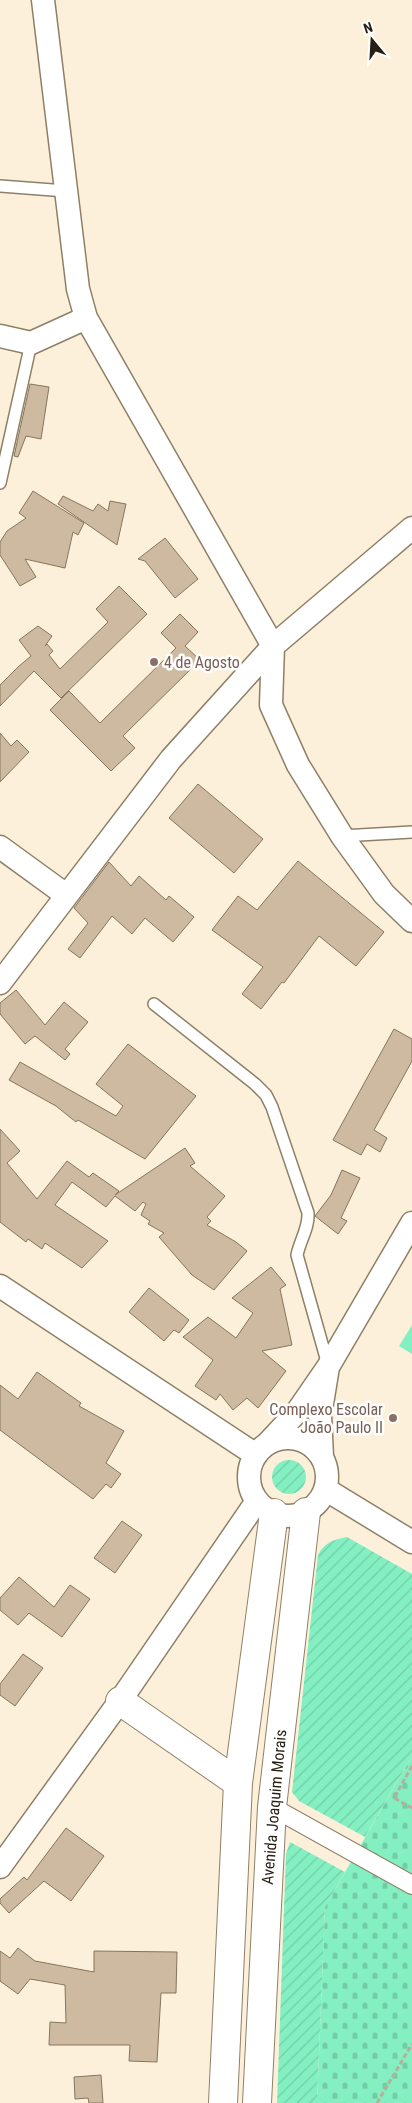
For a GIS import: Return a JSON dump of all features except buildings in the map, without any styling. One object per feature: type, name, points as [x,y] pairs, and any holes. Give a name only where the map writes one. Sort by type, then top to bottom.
[{"type":"street","points":[[43,0],[78,290],[86,318],[273,646],[271,705],[298,765],[342,836],[384,894],[412,921]]},
{"type":"street","points":[[0,336],[31,343],[86,318]]},
{"type":"street","points":[[2,976],[171,759],[273,646],[412,528]]},
{"type":"street","points":[[0,847],[66,895]]},
{"type":"street","points":[[328,1366],[320,1416],[322,1456],[328,1479],[321,1498],[306,1512],[295,1516],[284,1516],[265,1507],[251,1490],[250,1466],[260,1451],[297,1412],[328,1366],[412,1223]]},
{"type":"street","points":[[0,1286],[260,1451]]},
{"type":"street","points":[[260,1451],[276,1440],[289,1438],[302,1441],[314,1447],[322,1456]]},
{"type":"street","points":[[325,1489],[412,1542]]},
{"type":"street","points":[[0,1867],[120,1701],[265,1507]]},
{"type":"street","points":[[223,2103],[238,1783],[265,1507]]},
{"type":"street","name":"Avenida Joaquim Morais","points":[[257,2103],[272,1807],[306,1512]]},
{"type":"street","points":[[120,1701],[238,1783]]},
{"type":"street","points":[[272,1807],[412,1885]]},
{"type":"lane","points":[[0,186],[66,191]]},
{"type":"lane","points":[[0,483],[31,343]]},
{"type":"lane","points":[[342,836],[412,832]]},
{"type":"lane","points":[[154,1004],[266,1095],[308,1213],[309,1224],[299,1244],[297,1255],[328,1366]]},
{"type":"path","points":[[412,1766],[394,1798],[412,1808]]},
{"type":"path","points":[[377,2103],[412,2044]]},
{"type":"green space","points":[[412,1325],[412,1354],[399,1346]]},
{"type":"green space","points":[[289,1460],[296,1461],[301,1465],[305,1470],[305,1484],[301,1489],[296,1493],[289,1494],[282,1493],[277,1489],[273,1484],[272,1477],[273,1470],[277,1465],[282,1461]]},
{"type":"green space","points":[[347,1537],[412,1574],[412,1756],[365,1837],[299,1801],[292,1792],[318,1555],[330,1542]]},
{"type":"green space","points":[[412,1756],[412,2103],[317,2103],[325,1907]]},
{"type":"green space","points":[[290,1842],[345,1872],[325,1907],[317,2103],[277,2103],[286,1854]]},
{"type":"place","name":"4 de Agosto","points":[[154,662]]},
{"type":"place","name":"Complexo Escolar João Paulo II","points":[[393,1418]]}]
